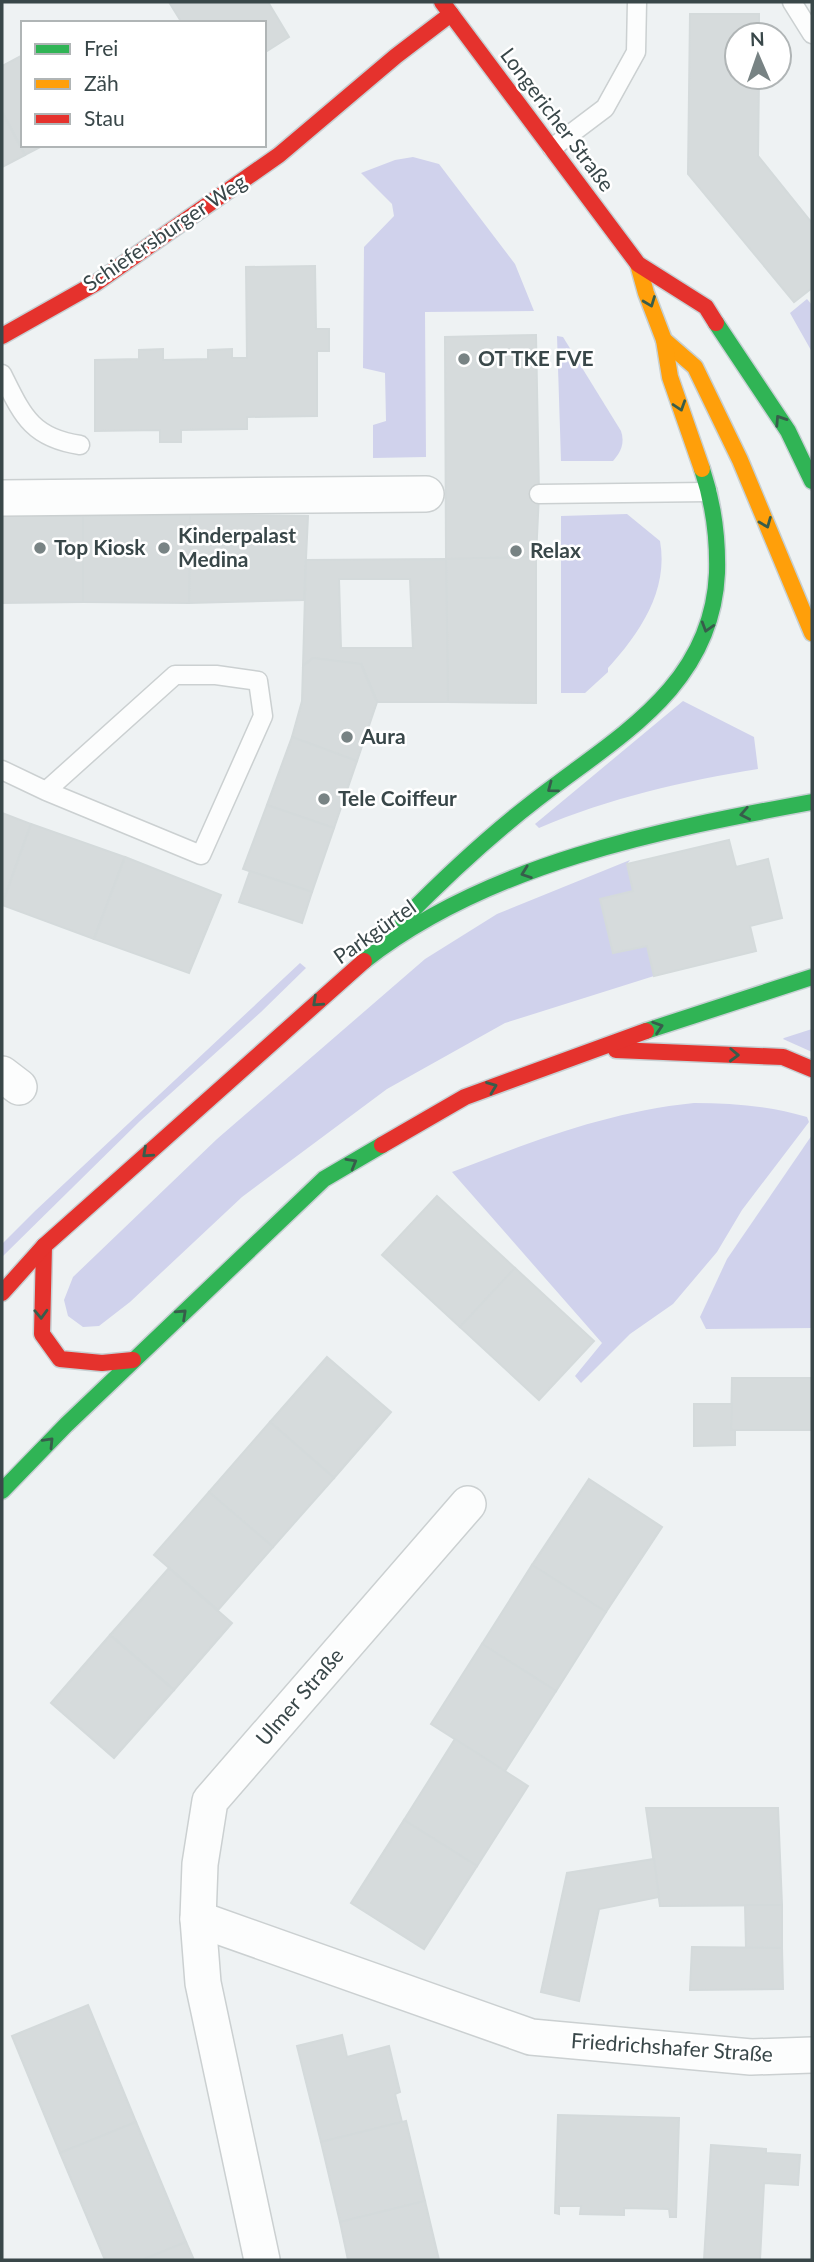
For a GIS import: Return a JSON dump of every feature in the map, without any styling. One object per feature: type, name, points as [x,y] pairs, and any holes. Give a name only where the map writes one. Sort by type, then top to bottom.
[{"type":"main road","name":"Longericher Straße","points":[[446,8],[638,264],[664,340],[695,367],[740,460],[812,633]]},
{"type":"main road","name":"Schiefersburger Weg","points":[[2,336],[96,282],[279,155],[396,56],[446,8]]},
{"type":"main road","name":"Longericher Straße","points":[[638,264],[706,307],[788,431],[812,481]]},
{"type":"main road","points":[[369,957],[433,889],[484,842],[655,706],[680,678],[707,632],[718,571],[716,531],[708,492],[669,374],[664,340]]},
{"type":"main road","name":"Parkgürtel","points":[[2,1293],[44,1246],[369,957],[440,912],[509,880],[560,861],[656,833],[812,802]]},
{"type":"main road","points":[[2,1491],[133,1360],[324,1180],[465,1097],[593,1049],[812,977]]},
{"type":"main road","points":[[593,1049],[783,1057],[812,1069]]},
{"type":"main road","points":[[44,1246],[42,1334],[60,1359],[102,1363],[133,1360]]},
{"type":"street","points":[[2,498],[436,494]]},
{"type":"street","name":"Ulmer Straße","points":[[262,2260],[203,1983],[198,1919],[200,1864],[210,1801],[468,1504]]},
{"type":"street","name":"Friedrichshafer Straße","points":[[198,1919],[531,2037],[751,2057],[812,2055]]},
{"type":"lane","points":[[552,148],[605,108],[636,52],[637,2]]},
{"type":"lane","points":[[792,2],[812,34]]},
{"type":"lane","points":[[2,374],[31,425],[44,436],[80,445]]},
{"type":"lane","points":[[539,494],[708,492]]},
{"type":"lane","points":[[2,770],[46,792],[201,855],[263,716],[258,681],[216,675],[175,675],[46,792]]},
{"type":"shaded area","points":[[413,157],[439,164],[515,264],[534,311],[425,312],[426,457],[373,458],[373,425],[386,421],[385,373],[363,368],[364,247],[394,216],[392,204],[361,173],[395,160]]},
{"type":"shaded area","points":[[807,299],[812,305],[812,352],[790,313]]},
{"type":"shaded area","points":[[557,336],[563,337],[621,431],[622,447],[613,461],[561,461]]},
{"type":"shaded area","points":[[627,514],[660,541],[662,559],[656,594],[640,626],[608,668],[608,672],[585,693],[561,693],[561,516]]},
{"type":"shaded area","points":[[683,701],[754,737],[758,769],[647,792],[565,817],[539,828],[535,824]]},
{"type":"shaded area","points":[[630,860],[627,864],[633,891],[600,900],[613,953],[647,946],[654,976],[505,1023],[387,1089],[242,1197],[130,1302],[99,1326],[83,1327],[68,1316],[64,1300],[73,1277],[217,1139],[425,959],[497,914]]},
{"type":"shaded area","points":[[300,963],[306,968],[140,1121],[2,1257],[2,1244],[35,1211]]},
{"type":"shaded area","points":[[812,1029],[812,1052],[783,1039],[784,1038]]},
{"type":"shaded area","points":[[694,1103],[765,1108],[807,1117],[809,1122],[742,1210],[717,1252],[673,1304],[630,1334],[581,1383],[575,1376],[602,1343],[452,1172],[571,1129],[631,1113]]},
{"type":"shaded area","points":[[812,1135],[812,1328],[706,1329],[700,1317],[727,1259]]},
{"type":"building","points":[[169,2],[268,2],[289,37],[266,52],[266,21],[181,21]]},
{"type":"building","points":[[690,14],[759,14],[759,21],[723,21],[723,91],[759,91],[758,156],[812,223],[812,288],[794,302],[688,174]]},
{"type":"building","points":[[21,56],[21,147],[40,147],[25,155],[2,112],[2,66]]},
{"type":"building","points":[[2,112],[25,155],[2,167]]},
{"type":"building","points":[[315,266],[316,329],[329,329],[329,351],[317,351],[317,416],[247,417],[247,429],[181,430],[181,442],[160,442],[160,430],[95,431],[95,360],[139,359],[139,350],[163,349],[163,360],[208,359],[208,350],[232,349],[232,358],[247,358],[246,267]]},
{"type":"building","points":[[536,335],[539,494],[536,557],[446,559],[445,337]]},
{"type":"building","points":[[190,515],[308,516],[304,600],[189,603]]},
{"type":"building","points":[[190,515],[189,603],[83,602],[83,516]]},
{"type":"building","points":[[2,516],[83,516],[83,602],[2,603]]},
{"type":"building","points":[[536,557],[536,703],[448,702],[446,559]]},
{"type":"building","points":[[446,559],[448,702],[377,702],[361,664],[313,658],[303,666],[306,560]],"holes":[[[339,579],[410,579],[413,648],[341,648]]]},
{"type":"building","points":[[313,658],[361,664],[377,702],[357,761],[292,737],[302,701],[303,666]]},
{"type":"building","points":[[292,737],[357,761],[334,828],[267,805]]},
{"type":"building","points":[[267,805],[334,828],[312,892],[243,869]]},
{"type":"building","points":[[2,813],[31,824],[2,905]]},
{"type":"building","points":[[31,824],[125,857],[94,939],[2,905]]},
{"type":"building","points":[[729,840],[736,867],[768,859],[782,918],[750,926],[756,951],[654,976],[647,946],[613,953],[600,899],[633,891],[627,864]]},
{"type":"building","points":[[125,857],[221,895],[189,973],[94,939]]},
{"type":"building","points":[[250,871],[312,892],[302,923],[239,902]]},
{"type":"building","points":[[437,1196],[515,1268],[460,1327],[382,1255]]},
{"type":"building","points":[[515,1268],[594,1341],[539,1400],[460,1327]]},
{"type":"building","points":[[327,1357],[391,1412],[334,1478],[270,1422]]},
{"type":"building","points":[[732,1378],[812,1378],[812,1430],[731,1430]]},
{"type":"building","points":[[694,1404],[732,1404],[731,1430],[735,1430],[735,1445],[694,1446]]},
{"type":"building","points":[[270,1422],[334,1478],[273,1547],[209,1492]]},
{"type":"building","points":[[589,1479],[662,1527],[606,1612],[532,1565]]},
{"type":"building","points":[[209,1492],[273,1547],[218,1610],[154,1555]]},
{"type":"building","points":[[532,1565],[606,1612],[556,1691],[482,1644]]},
{"type":"building","points":[[169,1568],[232,1623],[174,1690],[110,1635]]},
{"type":"building","points":[[110,1635],[174,1690],[114,1758],[51,1703]]},
{"type":"building","points":[[482,1644],[556,1691],[505,1771],[431,1724]]},
{"type":"building","points":[[455,1739],[528,1786],[477,1866],[404,1820]]},
{"type":"building","points":[[646,1808],[778,1808],[782,1905],[660,1906]]},
{"type":"building","points":[[404,1820],[477,1866],[424,1949],[351,1903]]},
{"type":"building","points":[[654,1859],[659,1897],[599,1909],[579,2001],[541,1992],[567,1873]]},
{"type":"building","points":[[745,1905],[782,1905],[782,1948],[746,1948]]},
{"type":"building","points":[[692,1947],[782,1948],[783,1989],[690,1990]]},
{"type":"building","points":[[88,2005],[136,2122],[60,2153],[12,2036]]},
{"type":"building","points":[[342,2035],[347,2057],[389,2046],[400,2092],[395,2094],[402,2122],[321,2142],[297,2046]]},
{"type":"building","points":[[558,2115],[679,2118],[676,2217],[670,2217],[669,2209],[624,2208],[624,2215],[580,2214],[581,2206],[559,2206],[559,2214],[555,2213]]},
{"type":"building","points":[[406,2121],[425,2201],[340,2222],[321,2142]]},
{"type":"building","points":[[136,2122],[186,2242],[142,2260],[105,2260],[60,2153]]},
{"type":"building","points":[[711,2145],[766,2149],[766,2153],[800,2155],[798,2185],[764,2183],[760,2260],[704,2260]]},
{"type":"building","points":[[425,2201],[439,2260],[348,2260],[340,2222]]},
{"type":"building","points":[[186,2242],[194,2260],[142,2260]]},
{"type":"traffic: fast","points":[[716,323],[788,431],[812,481]]},
{"type":"traffic: fast","points":[[403,920],[502,827],[628,730],[655,706],[679,678],[698,648],[711,613],[717,573],[714,520],[702,469]]},
{"type":"traffic: fast","points":[[364,961],[413,927],[465,899],[521,875],[636,839],[812,802]]},
{"type":"traffic: fast","points":[[646,1031],[812,977]]},
{"type":"traffic: fast","points":[[2,1491],[66,1425],[324,1179],[382,1145]]},
{"type":"traffic: slow","points":[[638,264],[664,340],[695,367],[740,460],[812,633]]},
{"type":"traffic: slow","points":[[664,340],[670,377],[702,469]]},
{"type":"traffic: jam","points":[[442,2],[638,264],[706,307],[716,323]]},
{"type":"traffic: jam","points":[[2,336],[96,283],[279,155],[396,56],[451,14]]},
{"type":"traffic: jam","points":[[2,1293],[44,1246],[364,961]]},
{"type":"traffic: jam","points":[[382,1145],[465,1097],[646,1031]]},
{"type":"traffic: jam","points":[[616,1050],[783,1057],[812,1069]]},
{"type":"traffic: jam","points":[[44,1246],[42,1334],[60,1359],[102,1363],[133,1360]]},
{"type":"place","name":"OT TKE FVE","points":[[464,359]]},
{"type":"place","name":"Top Kiosk","points":[[40,548]]},
{"type":"place","name":"Kinderpalast Medina","points":[[164,548]]},
{"type":"place","name":"Relax","points":[[516,551]]},
{"type":"place","name":"Aura","points":[[347,737]]},
{"type":"place","name":"Tele Coiffeur","points":[[324,799]]}]
